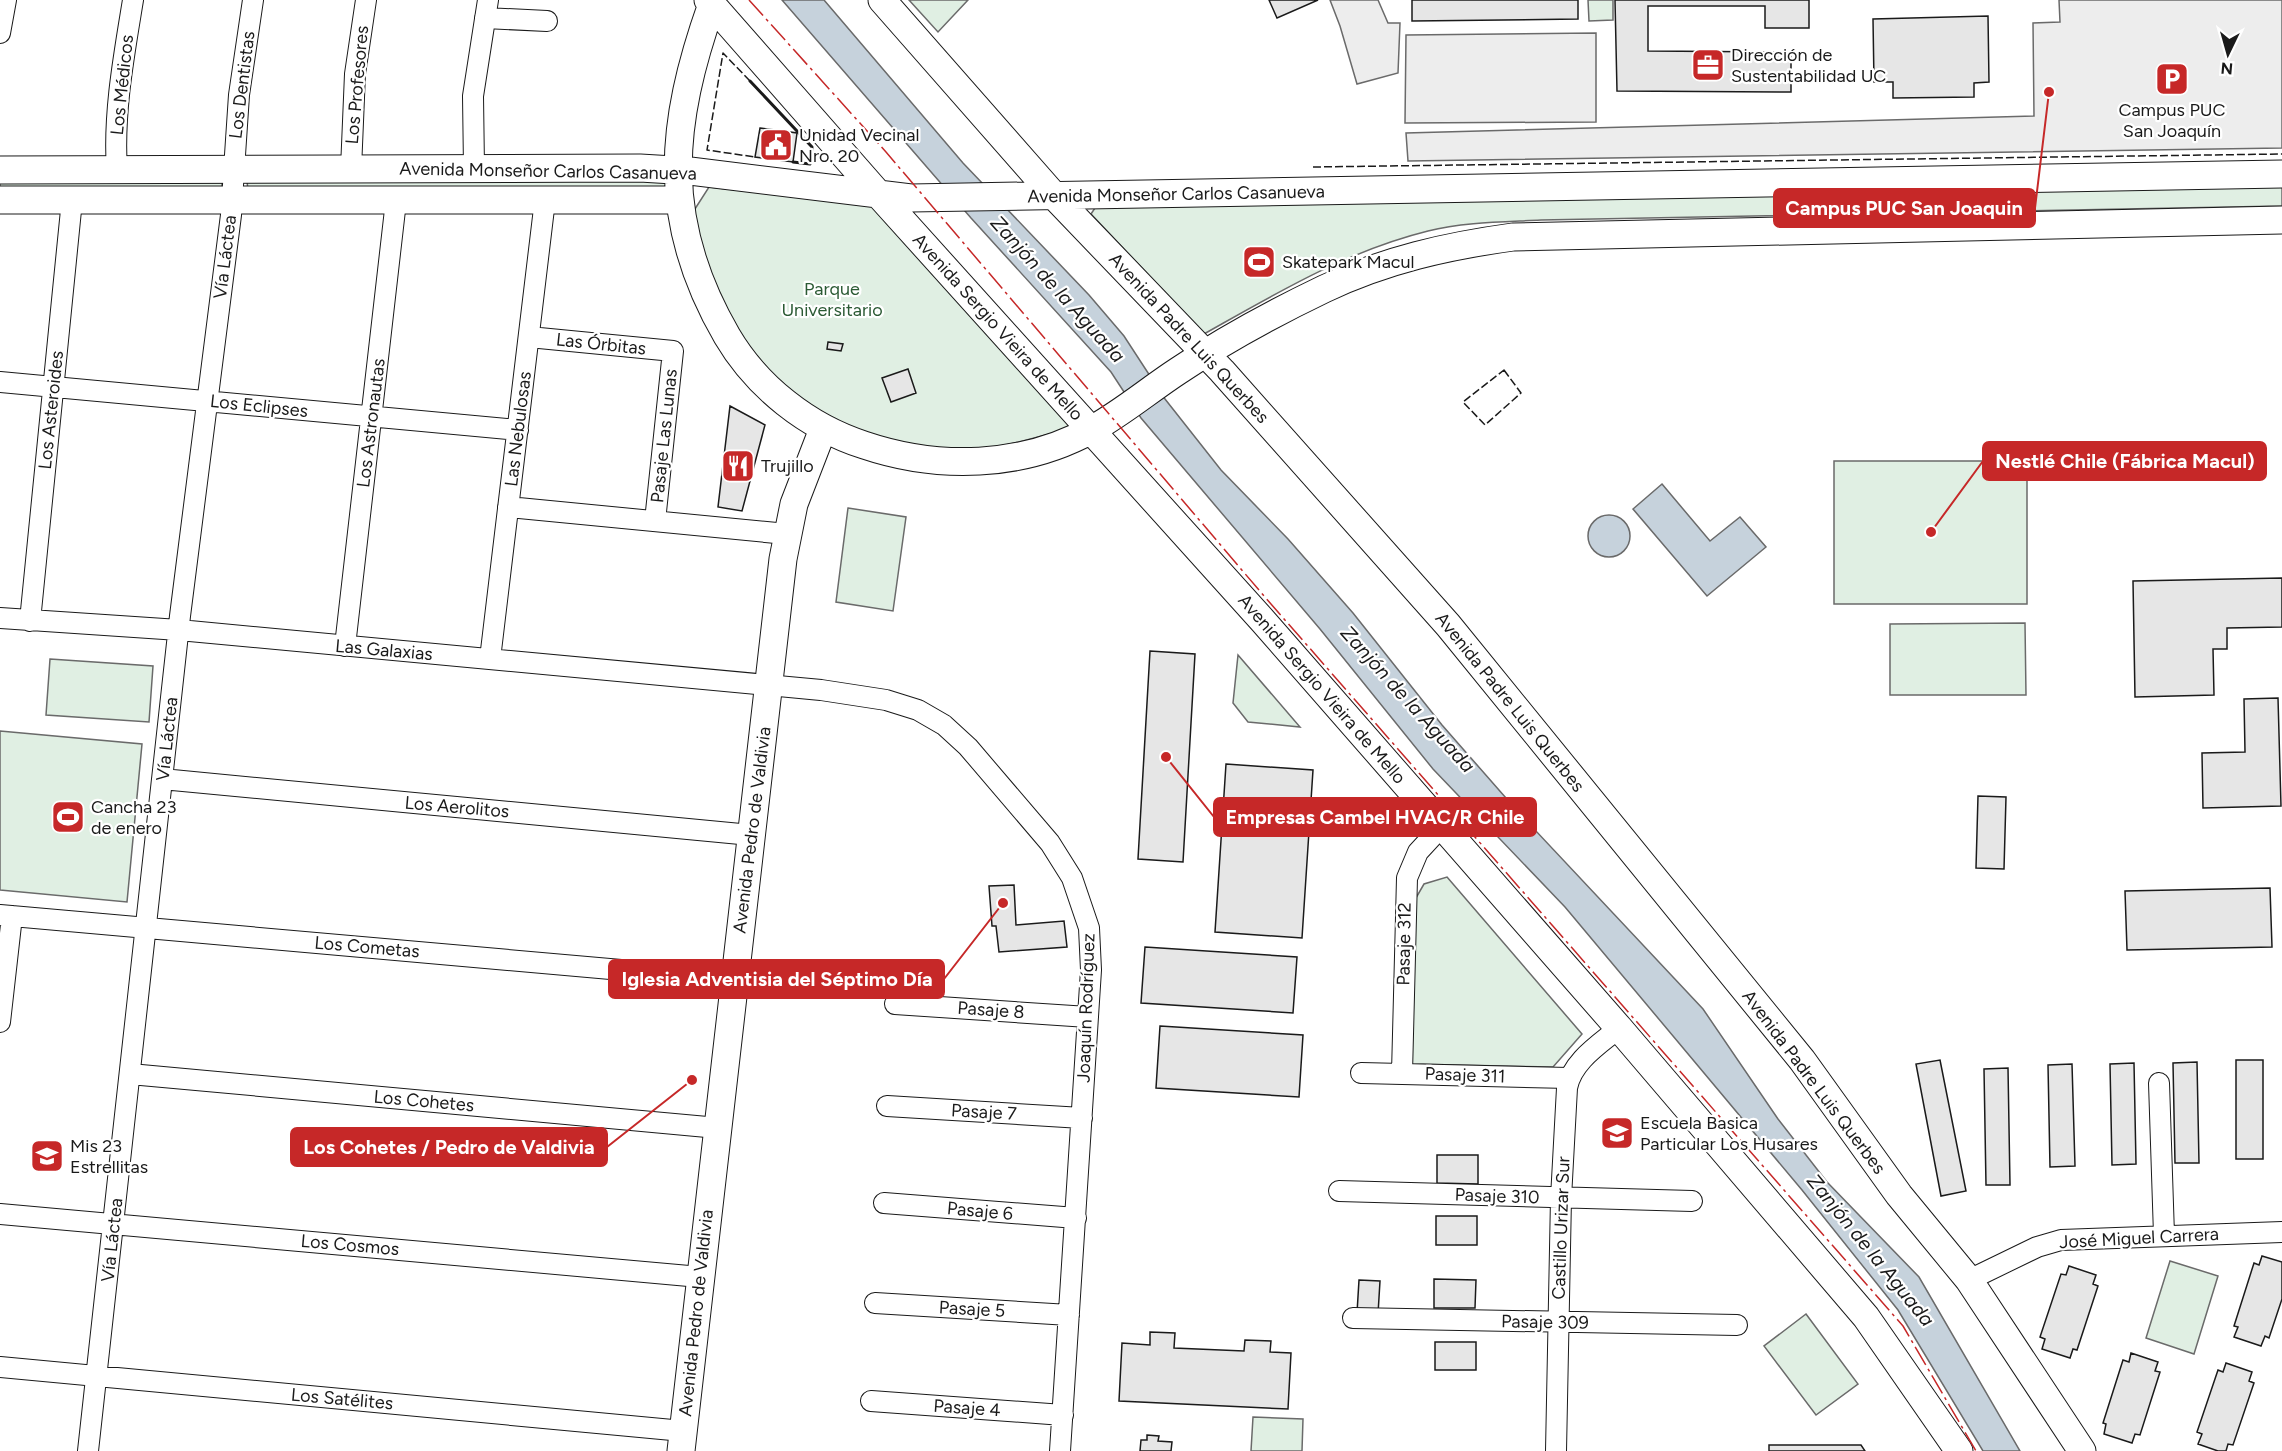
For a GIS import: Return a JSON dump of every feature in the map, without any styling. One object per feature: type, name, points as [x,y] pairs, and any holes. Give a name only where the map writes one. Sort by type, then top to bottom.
[{"type":"main road","name":"Avenida Padre Luis Querbes","points":[[882,0],[1044,198],[1206,354],[1448,625],[1769,1019],[1899,1195],[1969,1280],[2082,1451]]},
{"type":"main road","points":[[710,2],[688,87],[677,170],[679,200],[692,262],[702,289],[730,342],[745,363],[772,390],[823,429],[888,453],[947,462],[975,462],[1024,455],[1063,443],[1116,415],[1179,370],[1317,292],[1388,262],[1450,246],[1513,237],[2282,220]]},
{"type":"main road","name":"Avenida Sergio Vieira de Mello","points":[[710,2],[1619,1028],[1866,1317],[1959,1451]]},
{"type":"main road","name":"Avenida Monseñor Carlos Casanueva","points":[[0,170],[234,171],[474,168],[677,170],[911,198],[1044,198],[1272,191],[2282,174]]},
{"type":"main road","name":"Avenida Monseñor Carlos Casanueva","points":[[0,200],[679,200]]},
{"type":"main road","name":"Avenida Pedro de Valdivia","points":[[682,1441],[787,534],[804,474],[823,429]]},
{"type":"street","points":[[0,33],[6,0]]},
{"type":"street","name":"Los Médicos","points":[[117,170],[115,147],[124,56],[134,0]]},
{"type":"street","name":"Los Dentistas","points":[[234,171],[239,95],[253,0]]},
{"type":"street","name":"Los Profesores","points":[[351,169],[355,74],[366,0]]},
{"type":"street","points":[[474,168],[473,96],[487,9],[547,21]]},
{"type":"street","name":"Vía Láctea","points":[[88,1451],[162,779],[234,171]]},
{"type":"street","name":"Los Asteroides","points":[[30,621],[72,200]]},
{"type":"street","name":"Las Nebulosas","points":[[490,659],[545,200]]},
{"type":"street","name":"Los Astronautas","points":[[345,646],[396,201]]},
{"type":"street","name":"Las Órbitas","points":[[529,337],[673,351]]},
{"type":"street","name":"Pasaje Las Lunas","points":[[655,521],[673,351]]},
{"type":"street","name":"Los Eclipses","points":[[0,382],[518,430]]},
{"type":"street","points":[[508,507],[787,534]]},
{"type":"street","name":"Las Galaxias","points":[[0,618],[179,630],[768,686]]},
{"type":"street","name":"Joaquín Rodríguez","points":[[768,686],[867,697],[904,705],[944,725],[968,747],[1050,843],[1072,878],[1089,928],[1091,959],[1060,1451]]},
{"type":"street","name":"Los Aerolitos","points":[[162,779],[751,835]]},
{"type":"street","name":"Pasaje 312","points":[[1402,1073],[1407,878],[1418,852],[1442,826]]},
{"type":"street","points":[[0,1022],[6,915]]},
{"type":"street","name":"Los Cometas","points":[[6,915],[735,980]]},
{"type":"street","name":"Pasaje 8","points":[[895,1004],[1088,1017]]},
{"type":"street","points":[[1569,1078],[1584,1058],[1619,1028]]},
{"type":"street","name":"Pasaje 311","points":[[1361,1073],[1569,1078]]},
{"type":"street","name":"Los Cohetes","points":[[130,1074],[718,1128]]},
{"type":"street","name":"Castillo Urizar Sur","points":[[1556,1451],[1561,1198],[1569,1078]]},
{"type":"street","points":[[2159,1083],[2164,1235]]},
{"type":"street","name":"Pasaje 7","points":[[887,1106],[1082,1118]]},
{"type":"street","name":"Pasaje 310","points":[[1339,1191],[1692,1201]]},
{"type":"street","name":"Pasaje 6","points":[[884,1203],[1076,1218]]},
{"type":"street","name":"Los Cosmos","points":[[0,1214],[700,1277]]},
{"type":"street","name":"José Miguel Carrera","points":[[1969,1280],[2037,1247],[2061,1240],[2282,1232]]},
{"type":"street","name":"Pasaje 5","points":[[875,1303],[1069,1315]]},
{"type":"street","name":"Pasaje 309","points":[[1353,1318],[1737,1325]]},
{"type":"street","name":"Los Satélites","points":[[0,1367],[682,1441]]},
{"type":"street","name":"Pasaje 4","points":[[871,1401],[1063,1415]]},
{"type":"green space","points":[[909,0],[968,0],[938,32]]},
{"type":"green space","points":[[1588,0],[1613,0],[1613,20],[1589,21]]},
{"type":"green space","points":[[666,179],[665,190],[248,192],[247,180]]},
{"type":"green space","points":[[0,180],[222,180],[222,192],[0,192]]},
{"type":"green space","points":[[2282,182],[2282,206],[1541,220],[1456,226],[1398,239],[1341,262],[1204,334],[1091,214],[1099,202]]},
{"type":"green space","name":"Parque Universitario","points":[[709,187],[874,205],[1077,427],[1012,444],[975,449],[920,445],[870,433],[825,414],[787,387],[754,353],[728,312],[707,265],[693,212]]},
{"type":"green space","points":[[1834,461],[2027,461],[2027,604],[1834,604]]},
{"type":"green space","points":[[848,508],[906,517],[893,611],[836,602]]},
{"type":"green space","points":[[2025,623],[2026,695],[1890,695],[1890,624]]},
{"type":"green space","points":[[1238,655],[1300,727],[1248,722],[1233,703]]},
{"type":"green space","points":[[50,659],[153,666],[149,722],[46,715]]},
{"type":"green space","name":"Cancha 23 de enero","points":[[0,731],[142,744],[127,902],[0,890]]},
{"type":"green space","points":[[1447,877],[1582,1034],[1553,1067],[1410,1064],[1413,903],[1424,884]]},
{"type":"green space","points":[[2170,1261],[2218,1276],[2194,1354],[2146,1338]]},
{"type":"green space","points":[[1806,1314],[1858,1384],[1816,1415],[1764,1346]]},
{"type":"green space","points":[[1253,1417],[1303,1419],[1302,1451],[1251,1451]]},
{"type":"shaded area","points":[[1330,0],[1378,0],[1388,23],[1400,23],[1398,73],[1357,84]]},
{"type":"shaded area","points":[[2059,0],[2282,0],[2282,148],[1408,161],[1406,133],[2034,116],[2033,23],[2060,22]]},
{"type":"shaded area","points":[[1596,33],[1596,122],[1405,123],[1406,35]]},
{"type":"water","name":"Zanjón de la Aguada","points":[[782,0],[824,0],[963,163],[1089,295],[1124,336],[1165,399],[1221,470],[1288,539],[1353,613],[1442,725],[1520,814],[1703,1009],[1778,1119],[1827,1182],[1919,1277],[2020,1451],[1983,1451],[1898,1310],[1802,1190],[1565,907],[1433,769],[1320,629],[1141,418],[1111,372],[971,218]]},
{"type":"water","points":[[1662,484],[1710,541],[1740,517],[1766,547],[1707,596],[1633,509]]},
{"type":"water","points":[[1609,515],[1624,521],[1630,536],[1624,551],[1609,557],[1594,551],[1588,536],[1594,521]]},
{"type":"building","points":[[1269,0],[1318,0],[1277,18]]},
{"type":"building","points":[[1412,0],[1578,0],[1578,19],[1412,21]]},
{"type":"building","points":[[1615,0],[1809,0],[1809,28],[1765,28],[1765,6],[1648,6],[1648,51],[1791,52],[1791,92],[1617,91]]},
{"type":"building","points":[[1988,16],[1989,82],[1974,83],[1974,97],[1893,98],[1893,82],[1874,82],[1873,19]]},
{"type":"building","name":"Unidad Vecinal Nro. 20","points":[[760,128],[797,133],[793,162],[755,157]]},
{"type":"building","points":[[828,342],[843,344],[841,351],[827,349]]},
{"type":"building","points":[[908,369],[916,393],[891,402],[882,378]]},
{"type":"building","name":"Trujillo","points":[[730,406],[765,425],[742,511],[718,507]]},
{"type":"building","points":[[2282,578],[2282,627],[2227,628],[2227,649],[2213,649],[2214,695],[2135,697],[2133,581]]},
{"type":"building","points":[[1150,651],[1195,654],[1183,862],[1138,859]]},
{"type":"building","points":[[2278,698],[2281,806],[2203,808],[2202,753],[2245,752],[2244,699]]},
{"type":"building","points":[[1226,764],[1313,770],[1302,938],[1215,932]]},
{"type":"building","points":[[1978,796],[2006,797],[2004,869],[1976,868]]},
{"type":"building","points":[[1014,885],[1016,925],[1064,921],[1067,947],[999,952],[996,926],[992,926],[989,886]]},
{"type":"building","points":[[2270,888],[2272,947],[2127,950],[2125,891]]},
{"type":"building","points":[[1145,947],[1297,957],[1293,1013],[1141,1003]]},
{"type":"building","points":[[1160,1026],[1303,1035],[1299,1097],[1156,1088]]},
{"type":"building","points":[[1940,1060],[1966,1191],[1941,1196],[1916,1064]]},
{"type":"building","points":[[2236,1060],[2263,1060],[2263,1159],[2236,1159]]},
{"type":"building","points":[[2197,1062],[2199,1163],[2175,1163],[2173,1063]]},
{"type":"building","points":[[2134,1063],[2136,1164],[2112,1165],[2110,1064]]},
{"type":"building","points":[[2072,1064],[2075,1166],[2050,1167],[2048,1065]]},
{"type":"building","points":[[2008,1068],[2010,1185],[1986,1185],[1984,1069]]},
{"type":"building","points":[[1437,1155],[1478,1155],[1478,1184],[1437,1183]]},
{"type":"building","points":[[1436,1216],[1477,1216],[1477,1245],[1436,1245]]},
{"type":"building","points":[[2262,1256],[2282,1262],[2282,1299],[2269,1338],[2265,1336],[2261,1346],[2234,1337],[2238,1327],[2234,1326],[2254,1263],[2259,1265]]},
{"type":"building","points":[[2069,1266],[2096,1275],[2093,1284],[2098,1286],[2077,1350],[2073,1349],[2070,1358],[2042,1349],[2045,1339],[2040,1337],[2061,1274],[2066,1275]]},
{"type":"building","points":[[1434,1279],[1476,1280],[1475,1308],[1434,1308]]},
{"type":"building","points":[[1359,1280],[1380,1281],[1378,1314],[1357,1313]]},
{"type":"building","points":[[1150,1332],[1175,1333],[1174,1348],[1244,1351],[1245,1340],[1271,1341],[1270,1352],[1291,1353],[1288,1409],[1119,1401],[1122,1343],[1150,1345]]},
{"type":"building","points":[[1435,1342],[1476,1342],[1476,1370],[1435,1370]]},
{"type":"building","points":[[2131,1353],[2158,1362],[2155,1371],[2160,1372],[2140,1435],[2135,1434],[2132,1443],[2104,1434],[2106,1424],[2103,1423],[2123,1360],[2129,1362]]},
{"type":"building","points":[[2226,1363],[2252,1372],[2249,1381],[2254,1383],[2233,1445],[2228,1444],[2226,1451],[2218,1451],[2198,1444],[2202,1434],[2197,1432],[2218,1370],[2223,1372]]},
{"type":"building","points":[[1147,1435],[1159,1436],[1158,1441],[1172,1442],[1171,1451],[1140,1451],[1141,1440],[1147,1440]]},
{"type":"building","points":[[1769,1445],[1861,1445],[1865,1451],[1769,1451]]},
{"type":"fence","points":[[750,81],[723,53],[707,150],[755,157]]},
{"type":"fence","points":[[1313,167],[2282,154]]},
{"type":"fence","points":[[1504,370],[1521,393],[1485,425],[1463,402],[1504,370]]},
{"type":"wall","points":[[750,81],[812,147],[810,164],[793,162]]},
{"type":"power","points":[[749,0],[886,152],[1264,596],[1903,1326],[1976,1451]]},
{"type":"place","name":"Dirección de Sustentabilidad UC","points":[[1708,65]]},
{"type":"place","name":"Campus PUC San Joaquín","points":[[2172,79]]},
{"type":"place","name":"Campus PUC San Joaquin","points":[[2049,92]]},
{"type":"place","name":"Unidad Vecinal Nro. 20","points":[[776,145]]},
{"type":"place","name":"Skatepark Macul","points":[[1259,262]]},
{"type":"place","name":"Trujillo","points":[[738,466]]},
{"type":"place","name":"Nestlé Chile (Fábrica Macul)","points":[[1931,532]]},
{"type":"place","name":"Empresas Cambel HVAC/R Chile","points":[[1166,757]]},
{"type":"place","name":"Cancha 23 de enero","points":[[68,817]]},
{"type":"place","name":"Iglesia Adventisia del Séptimo Día","points":[[1003,903]]},
{"type":"place","name":"Los Cohetes / Pedro de Valdivia","points":[[692,1080]]},
{"type":"place","name":"Escuela Basica Particular Los Husares","points":[[1617,1133]]},
{"type":"place","name":"Mis 23 Estrellitas","points":[[47,1156]]}]
